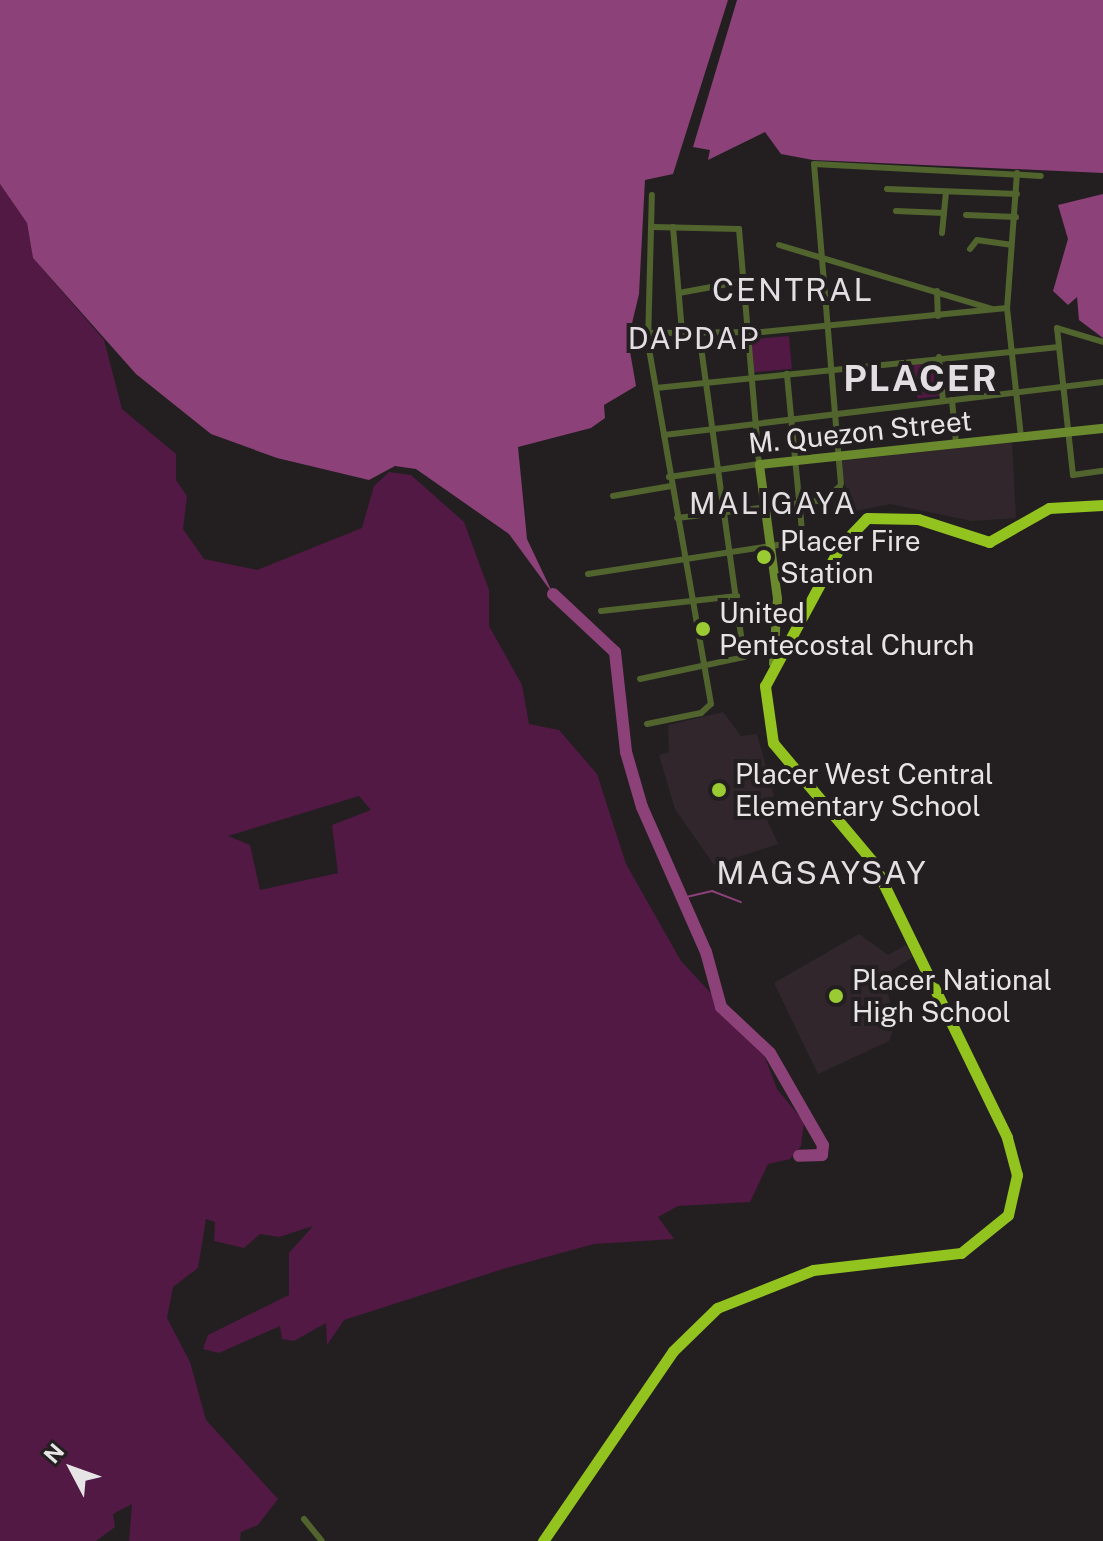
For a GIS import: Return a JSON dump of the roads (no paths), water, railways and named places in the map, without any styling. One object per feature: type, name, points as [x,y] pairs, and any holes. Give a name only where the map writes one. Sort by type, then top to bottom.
[{"type":"highway","points":[[543,1541],[693,1327],[766,1283],[977,1247],[1003,1223],[1016,1196],[1012,1149],[918,950],[864,848],[773,743],[765,699],[773,663],[841,545],[867,518],[918,519],[989,542],[1049,508],[1103,505]]},
{"type":"street","points":[[677,518],[835,495],[838,457],[823,327],[816,163],[1041,176]]},
{"type":"street","points":[[1017,173],[1007,308],[1021,437]]},
{"type":"street","points":[[887,189],[1017,194]]},
{"type":"street","points":[[942,233],[946,192]]},
{"type":"street","points":[[647,724],[709,709],[705,668],[669,477],[648,333],[652,195]]},
{"type":"street","points":[[896,211],[944,213]]},
{"type":"street","points":[[966,215],[1016,217]]},
{"type":"street","points":[[653,227],[737,225],[744,281],[747,379],[771,545],[773,663]]},
{"type":"street","points":[[673,227],[682,333]]},
{"type":"street","points":[[970,249],[977,240],[1011,245]]},
{"type":"street","points":[[779,245],[819,252],[992,309]]},
{"type":"street","points":[[679,293],[744,281]]},
{"type":"street","points":[[937,291],[938,316]]},
{"type":"street","points":[[648,333],[823,327],[1007,308]]},
{"type":"street","points":[[1103,342],[1057,328],[1073,475],[1103,471]]},
{"type":"street","points":[[640,679],[744,660],[731,552],[721,512],[699,333]]},
{"type":"street","points":[[656,388],[1059,347]]},
{"type":"street","points":[[939,357],[943,400]]},
{"type":"street","points":[[588,574],[685,561],[805,539],[787,374]]},
{"type":"street","points":[[664,435],[833,412],[1103,382]]},
{"type":"street","points":[[952,400],[956,443]]},
{"type":"street","name":"M. Quezon Street","points":[[669,477],[759,464],[1103,428]]},
{"type":"street","points":[[613,496],[671,486]]},
{"type":"street","points":[[601,611],[737,596]]},
{"type":"street","points":[[304,1519],[322,1541]]},
{"type":"waterway","points":[[553,594],[615,652],[626,752],[642,807],[706,952],[721,1007],[770,1053],[823,1145],[822,1155],[799,1156]]},
{"type":"waterway","points":[[682,898],[712,891],[741,902]]},
{"type":"place","name":"Placer Fire Station","points":[[764,557]]},
{"type":"place","name":"United Pentecostal Church","points":[[703,629]]},
{"type":"place","name":"Placer West Central Elementary School","points":[[719,790]]},
{"type":"place","name":"Placer National High School","points":[[836,996]]},
{"type":"district","name":"CENTRAL","points":[[793,290]]},
{"type":"district","name":"DAPDAP","points":[[694,338]]},
{"type":"district","name":"PLACER","points":[[921,379]]},
{"type":"district","name":"MALIGAYA","points":[[773,503]]},
{"type":"district","name":"MAGSAYSAY","points":[[822,873]]}]
